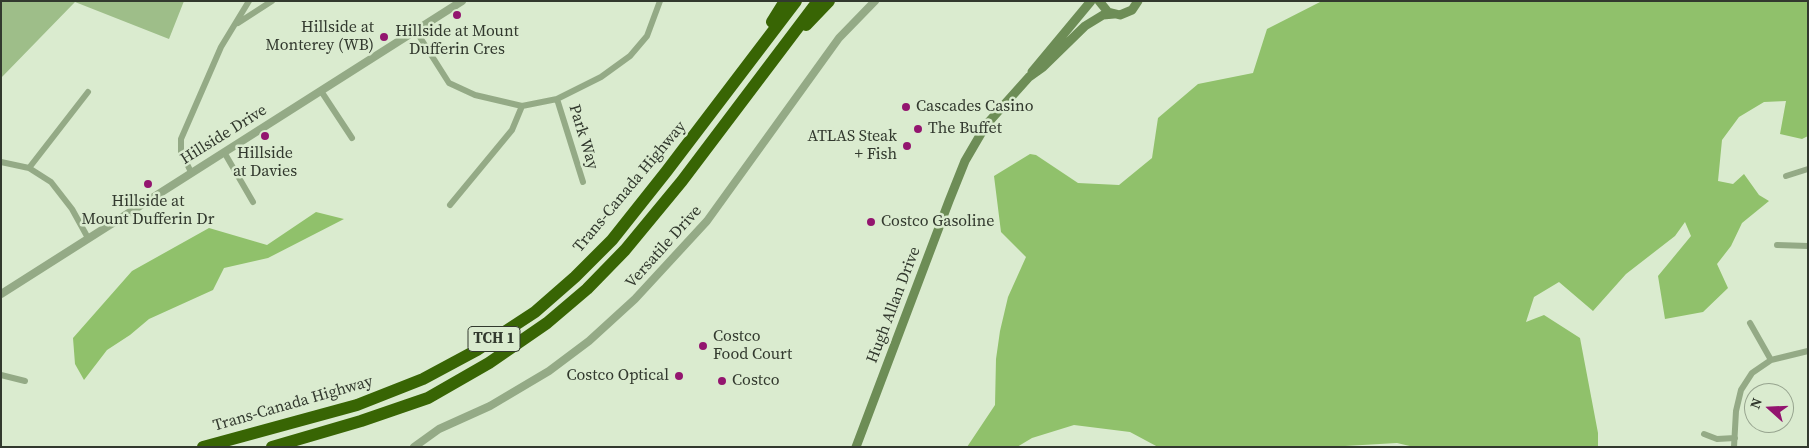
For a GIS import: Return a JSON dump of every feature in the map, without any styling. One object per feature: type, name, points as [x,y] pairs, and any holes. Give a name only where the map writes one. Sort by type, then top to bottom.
[{"type":"highway","points":[[746,67],[785,1]]},
{"type":"highway","name":"Trans-Canada Highway","points":[[203,447],[358,405],[423,379],[477,350],[535,312],[575,277],[612,240],[796,1]]},
{"type":"highway","name":"Trans-Canada Highway","points":[[272,447],[361,421],[428,398],[489,363],[548,323],[587,289],[625,250],[682,181],[818,1]]},
{"type":"highway","points":[[787,41],[818,14],[829,1]]},
{"type":"main road","name":"Hugh Allan Drive","points":[[856,447],[965,161],[986,125],[1029,77],[1039,61],[1072,26],[1091,1]]},
{"type":"main road","points":[[1098,1],[1103,8],[1114,14]]},
{"type":"main road","name":"Hugh Allan Drive","points":[[1029,77],[1085,26],[1103,15],[1126,13],[1132,10],[1138,1]]},
{"type":"street","points":[[191,172],[182,152],[181,139],[220,47],[237,23],[249,1]]},
{"type":"street","points":[[237,23],[272,1]]},
{"type":"street","name":"Hillside Drive","points":[[1,294],[462,1]]},
{"type":"street","points":[[416,31],[449,83],[475,95],[522,106],[557,99],[601,77],[630,56],[647,36],[660,1]]},
{"type":"street","name":"Versatile Drive","points":[[414,447],[439,430],[490,406],[549,371],[589,340],[635,298],[707,222],[839,38],[875,1]]},
{"type":"street","points":[[321,91],[352,138]]},
{"type":"street","points":[[29,168],[88,92]]},
{"type":"street","name":"Park Way","points":[[557,99],[583,182]]},
{"type":"street","points":[[450,205],[512,130],[522,106]]},
{"type":"street","points":[[224,152],[253,202]]},
{"type":"street","points":[[1,162],[29,168],[51,182],[62,194],[88,238]]},
{"type":"street","points":[[1786,176],[1808,169]]},
{"type":"street","points":[[1777,245],[1808,246]]},
{"type":"street","points":[[1750,323],[1771,360]]},
{"type":"street","points":[[1734,447],[1736,411],[1741,390],[1752,373],[1771,360],[1808,351]]},
{"type":"street","points":[[1,375],[25,381]]},
{"type":"street","points":[[1704,434],[1717,439],[1735,438]]},
{"type":"green space","points":[[1,1],[184,1],[169,39],[75,2],[1,78]]},
{"type":"green space","points":[[1322,1],[1808,1],[1808,136],[1802,139],[1780,134],[1786,101],[1764,102],[1739,117],[1722,140],[1718,181],[1733,184],[1744,174],[1759,195],[1769,201],[1742,223],[1731,246],[1717,264],[1728,288],[1703,312],[1665,319],[1658,276],[1691,236],[1685,222],[1675,236],[1626,274],[1593,311],[1559,282],[1534,297],[1526,322],[1544,315],[1580,338],[1598,433],[1598,447],[1414,447],[1397,443],[1328,447],[1158,447],[1130,432],[1074,425],[1032,438],[1017,447],[967,447],[995,405],[996,359],[1000,331],[1008,297],[1026,257],[1001,232],[994,176],[1030,154],[1036,155],[1078,183],[1119,185],[1152,158],[1158,118],[1198,84],[1253,73],[1267,29]]},
{"type":"green space","points":[[316,212],[344,219],[268,258],[224,268],[213,290],[149,319],[130,335],[107,350],[84,380],[75,364],[73,338],[132,271],[209,228],[267,245]]},
{"type":"place","name":"Hillside at Mount Dufferin Cres","points":[[457,15]]},
{"type":"place","name":"Hillside at Monterey (WB)","points":[[384,37]]},
{"type":"place","name":"Cascades Casino","points":[[906,107]]},
{"type":"place","name":"The Buffet","points":[[918,129]]},
{"type":"place","name":"Hillside at Davies","points":[[265,136]]},
{"type":"place","name":"ATLAS Steak + Fish","points":[[907,146]]},
{"type":"place","name":"Hillside at Mount Dufferin Dr","points":[[148,184]]},
{"type":"place","name":"Costco Gasoline","points":[[871,222]]},
{"type":"place","name":"Costco Food Court","points":[[703,346]]},
{"type":"place","name":"Costco Optical","points":[[679,376]]},
{"type":"place","name":"Costco","points":[[722,381]]}]
